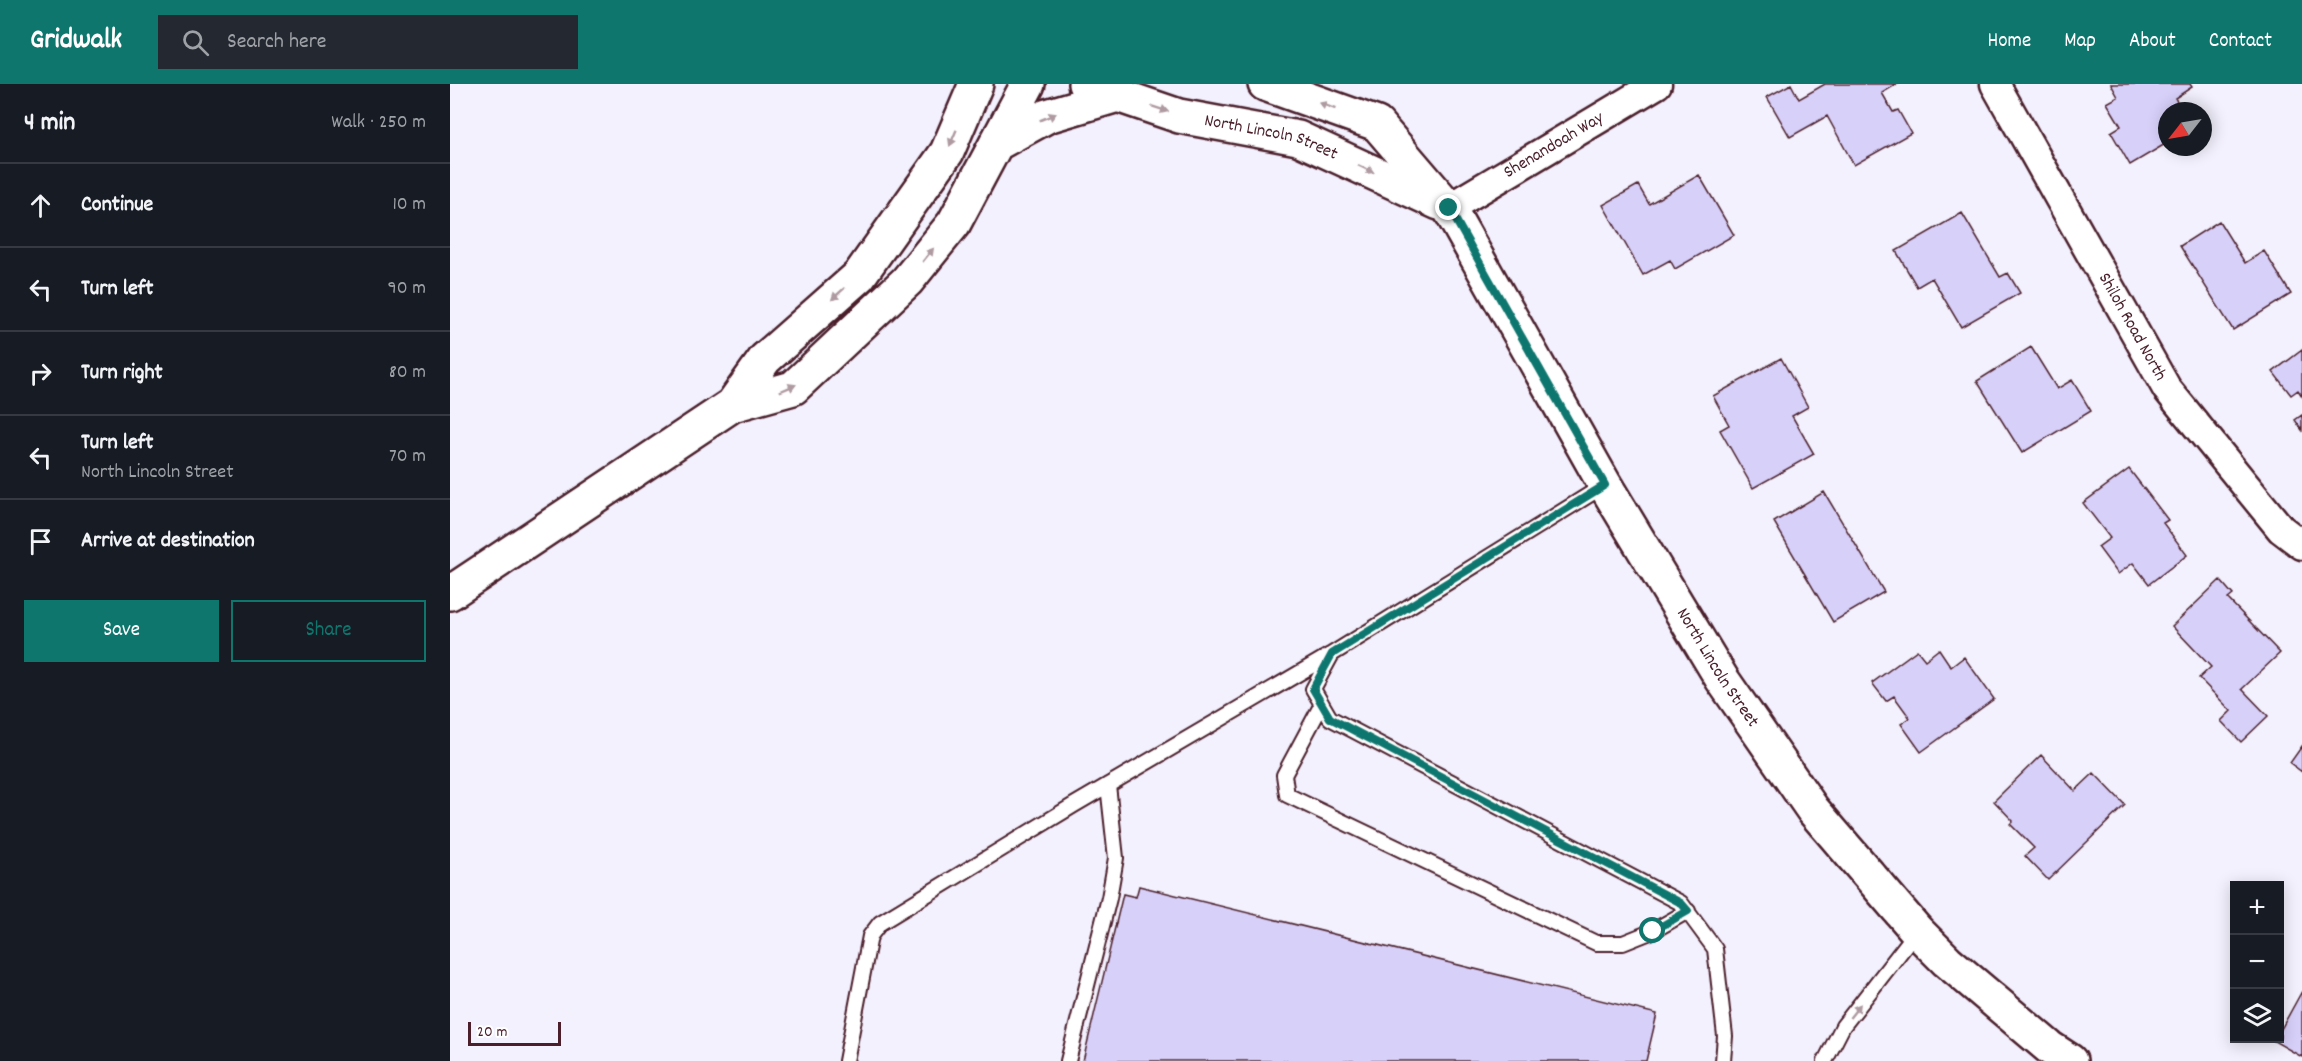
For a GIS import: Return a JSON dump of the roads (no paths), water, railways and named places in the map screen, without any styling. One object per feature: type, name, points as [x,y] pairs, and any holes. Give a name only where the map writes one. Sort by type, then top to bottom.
[{"type":"street","points":[[732,405],[765,359],[859,276],[947,152],[976,84]]},
{"type":"street","points":[[450,593],[732,405],[793,388],[907,281],[954,223],[1028,84]]},
{"type":"street","name":"North Lincoln Street","points":[[1085,84],[1179,116],[1298,138],[1449,208]]},
{"type":"street","name":"North Lincoln Street","points":[[1265,84],[1377,124],[1449,208],[1605,485],[1722,679],[1813,810],[1917,931],[2050,1048],[2070,1061]]},
{"type":"street","name":"Shenandoah Way","points":[[1449,208],[1657,84]]},
{"type":"street","name":"Shiloh Road North","points":[[1995,84],[2167,389],[2281,529],[2302,545]]},
{"type":"street","points":[[996,144],[1047,116],[1118,95]]},
{"type":"lane","points":[[846,1061],[870,936],[880,923],[1108,785],[1332,654],[1605,485]]},
{"type":"lane","points":[[1332,654],[1313,689],[1330,718],[1681,903],[1714,949],[1725,1036],[1723,1061]]},
{"type":"lane","points":[[1322,704],[1284,775],[1287,795],[1596,943],[1623,943],[1653,931],[1688,911]]},
{"type":"lane","points":[[1068,1061],[1109,898],[1116,858],[1108,785]]},
{"type":"lane","points":[[1825,1061],[1843,1026],[1917,931]]}]
